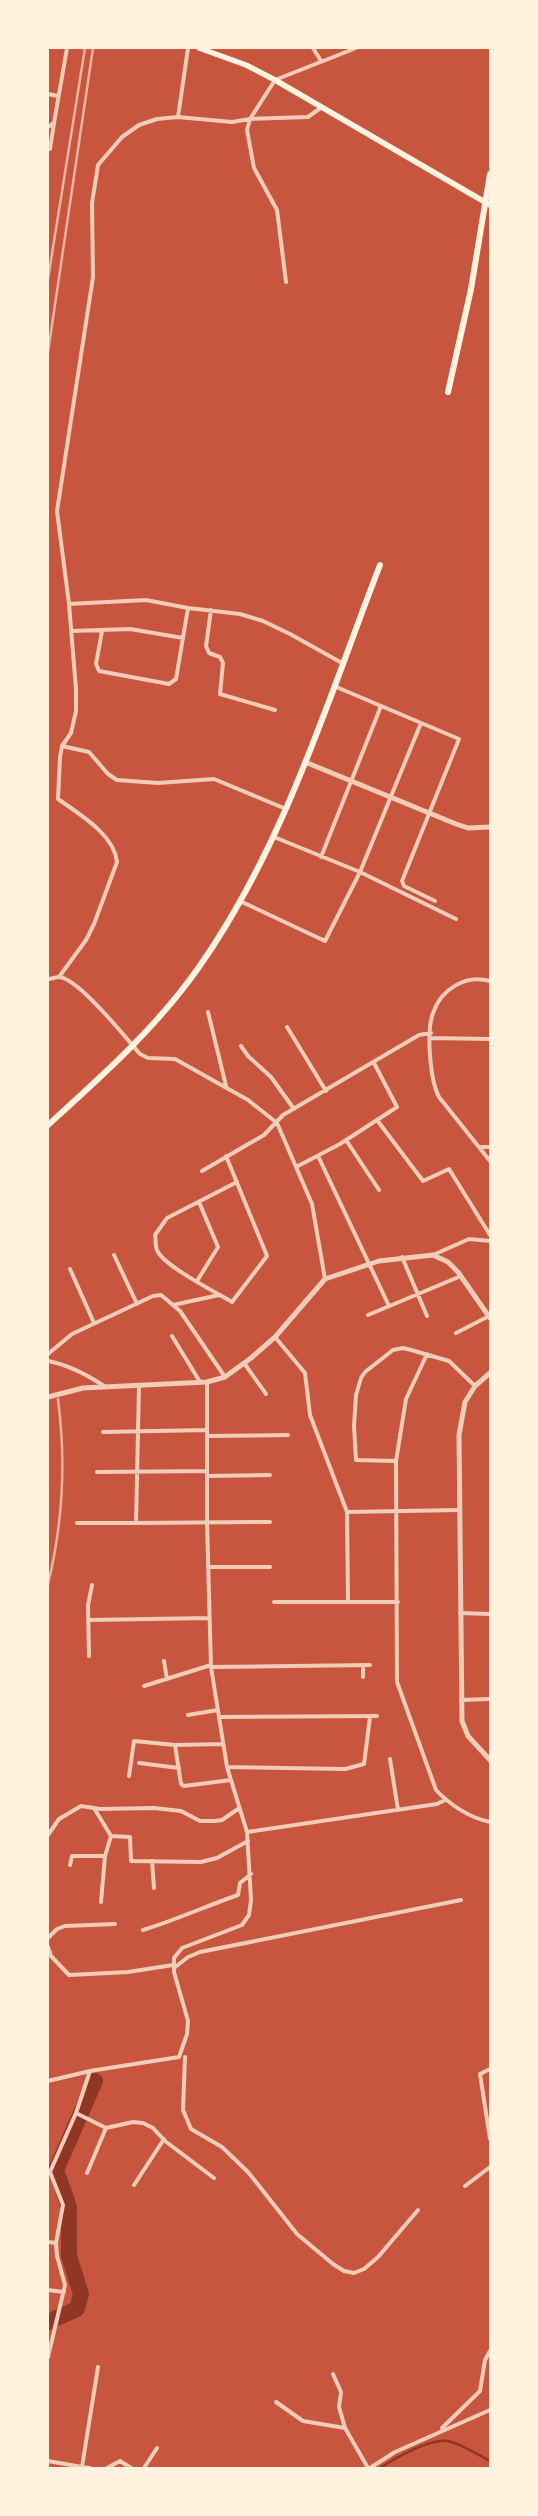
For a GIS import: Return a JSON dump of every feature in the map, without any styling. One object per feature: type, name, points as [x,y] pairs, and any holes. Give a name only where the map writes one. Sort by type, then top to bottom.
[{"type":"highway","points":[[448,392],[488,204],[490,174]]},
{"type":"highway","points":[[48,1125],[133,1046],[198,968],[242,902],[286,809],[380,565]]},
{"type":"main road","points":[[200,48],[246,64],[488,204]]},
{"type":"street","points":[[48,149],[50,149],[67,48]]},
{"type":"street","points":[[178,117],[188,48]]},
{"type":"street","points":[[313,48],[321,61]]},
{"type":"street","points":[[286,282],[277,210],[254,168],[246,130],[250,119],[275,80],[343,50],[356,48]]},
{"type":"street","points":[[48,94],[58,96]]},
{"type":"street","points":[[59,977],[86,940],[94,924],[117,862],[116,852],[96,828],[58,799],[62,746],[70,733],[76,710],[69,604],[56,511],[93,277],[92,203],[98,165],[122,137],[139,125],[157,119],[178,117],[232,122],[250,119],[308,117],[322,107]]},
{"type":"street","points":[[48,127],[54,122]]},
{"type":"street","points":[[69,604],[146,600],[188,608],[211,610],[263,621],[342,663]]},
{"type":"street","points":[[102,631],[96,664],[99,672],[169,684],[176,679],[188,608]]},
{"type":"street","points":[[211,610],[206,646],[209,653],[220,657],[223,663],[220,694],[275,710]]},
{"type":"street","points":[[71,632],[130,629],[183,638]]},
{"type":"street","points":[[334,686],[460,738],[402,881],[404,886],[435,901]]},
{"type":"street","points":[[321,857],[380,706]]},
{"type":"street","points":[[242,902],[325,941],[360,872],[421,722]]},
{"type":"street","points":[[62,746],[89,752],[108,774],[117,780],[158,782],[214,779],[286,809]]},
{"type":"street","points":[[305,762],[468,828],[490,827]]},
{"type":"street","points":[[274,837],[360,872],[456,919]]},
{"type":"street","points":[[48,979],[59,977],[73,983],[100,1008],[140,1054],[148,1058],[175,1059],[226,1086],[248,1100],[277,1123],[312,1204],[325,1279]]},
{"type":"street","points":[[490,982],[481,979],[466,980],[442,997],[432,1014],[430,1038],[434,1086],[440,1097],[490,1161]]},
{"type":"street","points":[[208,1012],[226,1086]]},
{"type":"street","points":[[286,1028],[326,1091]]},
{"type":"street","points":[[202,1171],[264,1135],[294,1109],[374,1063],[419,1034],[431,1032]]},
{"type":"street","points":[[430,1038],[490,1039]]},
{"type":"street","points":[[241,1046],[248,1056],[271,1076],[294,1109]]},
{"type":"street","points":[[296,1167],[346,1140],[397,1107],[374,1063]]},
{"type":"street","points":[[377,1120],[423,1181],[449,1169],[490,1235]]},
{"type":"street","points":[[346,1140],[379,1190]]},
{"type":"street","points":[[481,1148],[490,1147]]},
{"type":"street","points":[[226,1156],[237,1182],[266,1256],[232,1302],[164,1259],[157,1251],[155,1235],[167,1218],[237,1182]]},
{"type":"street","points":[[318,1156],[389,1306]]},
{"type":"street","points":[[197,1281],[218,1248],[199,1202]]},
{"type":"street","points":[[48,1397],[83,1388],[207,1382],[225,1377],[275,1337],[325,1279],[369,1264],[402,1257],[433,1255],[469,1239],[490,1241]]},
{"type":"street","points":[[114,1255],[137,1304]]},
{"type":"street","points":[[433,1255],[448,1262],[461,1276],[490,1317],[456,1333]]},
{"type":"street","points":[[402,1257],[427,1316]]},
{"type":"street","points":[[70,1269],[94,1323]]},
{"type":"street","points":[[368,1315],[461,1276]]},
{"type":"street","points":[[173,1305],[219,1294]]},
{"type":"street","points":[[48,1354],[72,1334],[153,1296],[161,1296],[180,1311],[225,1377]]},
{"type":"street","points":[[172,1336],[200,1382]]},
{"type":"street","points":[[275,1337],[305,1373],[310,1416],[347,1512],[348,1602]]},
{"type":"street","points":[[396,1461],[356,1460],[354,1426],[356,1395],[361,1378],[365,1372],[393,1350],[402,1348],[449,1361],[475,1386]]},
{"type":"street","points":[[426,1354],[406,1399],[396,1461],[398,1682],[436,1790],[445,1800],[478,1820],[490,1822]]},
{"type":"street","points":[[48,1361],[64,1364],[84,1372],[104,1386]]},
{"type":"street","points":[[244,1363],[266,1394]]},
{"type":"street","points":[[490,1372],[475,1386],[466,1402],[461,1418],[459,1510],[462,1721],[468,1736],[490,1760]]},
{"type":"street","points":[[48,2081],[90,2071],[179,2057],[187,2034],[188,2021],[173,1967],[174,1958],[182,1948],[242,1925],[249,1914],[251,1874],[247,1832],[238,1808],[227,1767],[211,1666],[207,1522],[207,1382]]},
{"type":"street","points":[[136,1523],[139,1386]]},
{"type":"street","points":[[103,1432],[207,1430]]},
{"type":"street","points":[[207,1436],[288,1435]]},
{"type":"street","points":[[97,1472],[270,1475]]},
{"type":"street","points":[[347,1512],[459,1510]]},
{"type":"street","points":[[77,1524],[270,1522]]},
{"type":"street","points":[[208,1567],[270,1567]]},
{"type":"street","points":[[89,1656],[88,1605],[92,1585]]},
{"type":"street","points":[[274,1602],[398,1602]]},
{"type":"street","points":[[460,1613],[490,1614]]},
{"type":"street","points":[[89,1620],[210,1618]]},
{"type":"street","points":[[164,1661],[167,1679]]},
{"type":"street","points":[[362,1677],[363,1665]]},
{"type":"street","points":[[144,1686],[211,1666],[370,1665]]},
{"type":"street","points":[[461,1700],[490,1699]]},
{"type":"street","points":[[188,1715],[218,1710]]},
{"type":"street","points":[[227,1767],[345,1768],[364,1764],[370,1716]]},
{"type":"street","points":[[219,1717],[377,1716]]},
{"type":"street","points":[[128,1776],[134,1741],[175,1745],[223,1744]]},
{"type":"street","points":[[175,1745],[184,1786],[231,1780]]},
{"type":"street","points":[[390,1759],[398,1810]]},
{"type":"street","points":[[139,1763],[179,1768]]},
{"type":"street","points":[[247,1832],[436,1804],[445,1800]]},
{"type":"street","points":[[48,1835],[59,1819],[81,1806],[94,1808],[154,1808],[181,1811],[200,1820],[214,1821],[222,1820],[238,1808]]},
{"type":"street","points":[[94,1808],[110,1836],[105,1856],[101,1902]]},
{"type":"street","points":[[110,1836],[130,1837],[131,1861],[209,1861],[248,1841]]},
{"type":"street","points":[[70,1865],[72,1856],[105,1856]]},
{"type":"street","points":[[152,1861],[154,1888]]},
{"type":"street","points":[[144,1930],[182,1918],[194,1910],[238,1895],[240,1882],[251,1874]]},
{"type":"street","points":[[48,1947],[51,1956],[69,1975],[128,1972],[173,1967],[200,1952],[461,1900]]},
{"type":"street","points":[[48,1938],[57,1929],[65,1926],[115,1924]]},
{"type":"street","points":[[185,2057],[183,2110],[191,2129],[222,2147],[248,2172],[297,2234],[333,2264],[344,2271],[354,2273],[364,2269],[378,2257],[418,2210]]},
{"type":"street","points":[[490,2069],[480,2074],[490,2139]]},
{"type":"street","points":[[48,2357],[65,2286],[57,2256],[56,2243],[63,2205],[50,2172],[76,2114],[90,2071]]},
{"type":"street","points":[[76,2114],[106,2128],[134,2122],[143,2123],[153,2128],[164,2139],[214,2178]]},
{"type":"street","points":[[87,2173],[106,2128]]},
{"type":"street","points":[[134,2185],[164,2139]]},
{"type":"street","points":[[464,2186],[490,2167]]},
{"type":"street","points":[[48,2242],[56,2243]]},
{"type":"street","points":[[48,2290],[64,2292]]},
{"type":"street","points":[[440,2430],[480,2390],[485,2360],[490,2351]]},
{"type":"street","points":[[82,2467],[98,2367]]},
{"type":"street","points":[[333,2374],[341,2392],[339,2407],[345,2428],[370,2468],[395,2452],[440,2430],[490,2410]]},
{"type":"street","points":[[276,2402],[303,2421],[345,2428]]},
{"type":"street","points":[[144,2468],[157,2448]]},
{"type":"street","points":[[48,2461],[90,2468]]},
{"type":"street","points":[[107,2468],[120,2461],[131,2468]]},
{"type":"waterway","points":[[48,2322],[77,2309],[81,2294],[69,2256],[69,2207],[56,2170],[95,2081]]},
{"type":"waterway","points":[[380,2468],[413,2450],[441,2441],[448,2441],[459,2445],[490,2461]]},
{"type":"railway","points":[[48,279],[85,48]]},
{"type":"railway","points":[[48,352],[93,48]]},
{"type":"railway","points":[[48,1584],[57,1538],[62,1492],[62,1445],[58,1399]]}]
